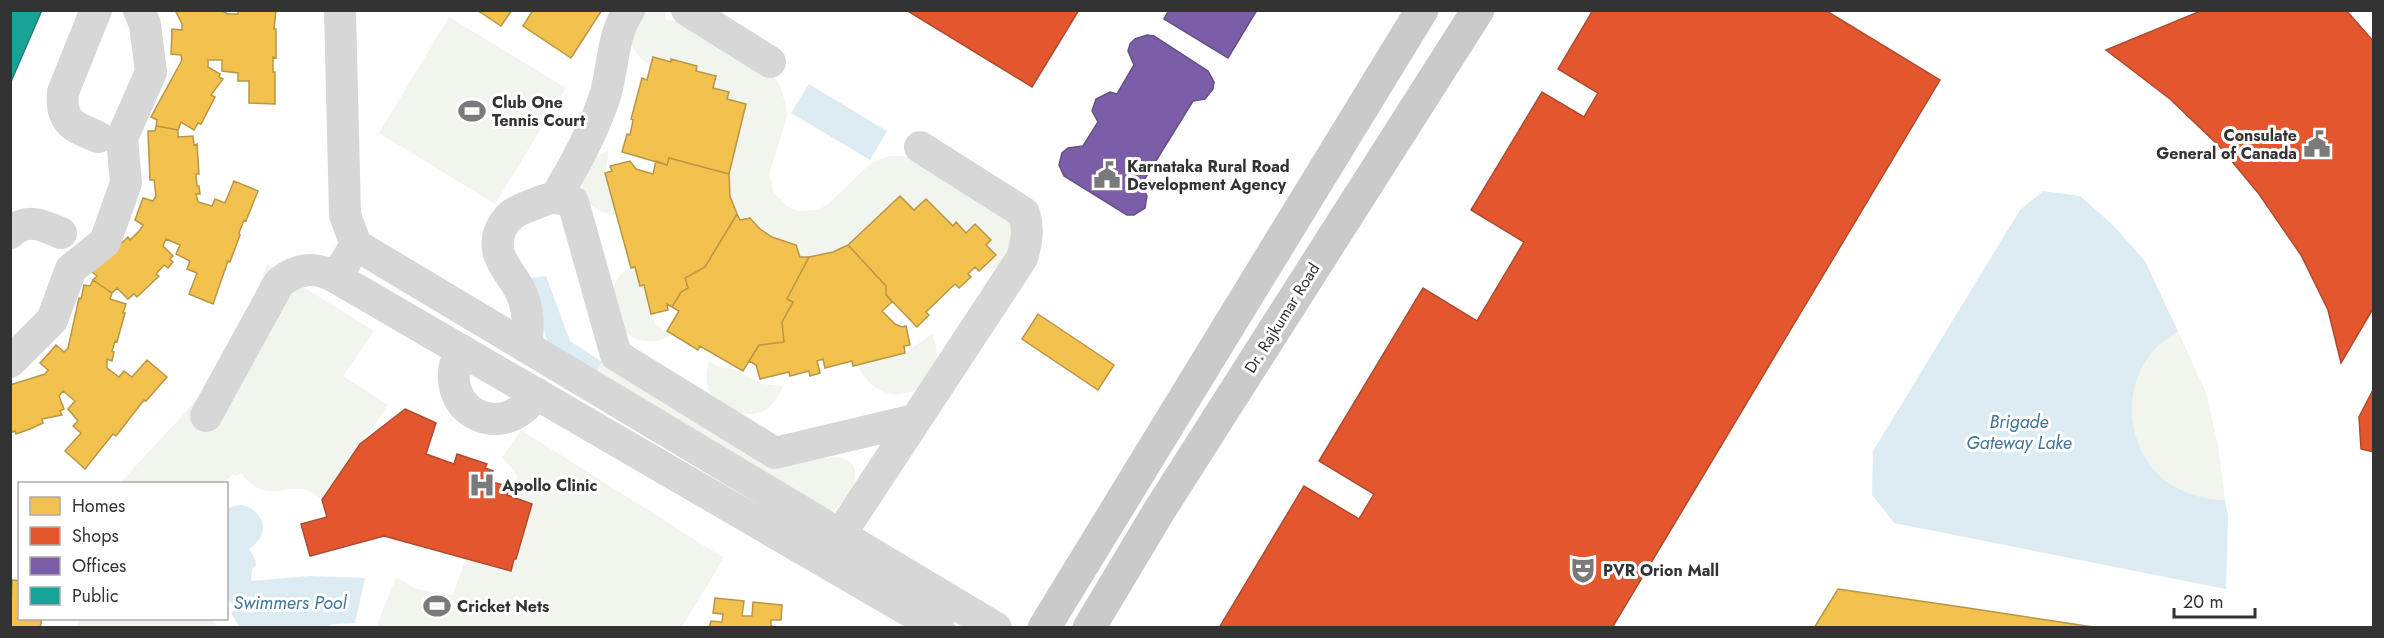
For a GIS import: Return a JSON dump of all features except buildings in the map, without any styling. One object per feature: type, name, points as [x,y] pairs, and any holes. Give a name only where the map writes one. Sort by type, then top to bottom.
[{"type":"main road","points":[[1044,627],[1422,10]]},
{"type":"main road","name":"Dr. Rajkumar Road","points":[[1089,627],[1159,511],[1478,10]]},
{"type":"street","points":[[96,10],[63,92],[62,102],[69,121],[75,128],[98,137]]},
{"type":"street","points":[[10,362],[52,320],[71,269],[105,242],[126,183],[122,138],[151,72],[145,25],[139,10]]},
{"type":"street","points":[[340,10],[345,215],[356,245],[996,627]]},
{"type":"street","points":[[629,10],[621,22],[611,59],[605,97],[564,200],[616,355],[775,453],[914,420]]},
{"type":"street","points":[[687,10],[771,62]]},
{"type":"street","points":[[840,535],[1022,258],[1026,245],[1027,231],[1024,213],[920,147]]},
{"type":"street","points":[[526,347],[528,320],[526,306],[516,282],[502,261],[498,250],[498,238],[507,218],[515,211],[564,200]]},
{"type":"street","points":[[10,233],[19,225],[28,223],[37,223],[61,233]]},
{"type":"street","points":[[335,277],[356,245]]},
{"type":"street","points":[[206,416],[279,283],[287,276],[306,269],[317,270],[335,277],[939,627]]},
{"type":"street","points":[[461,350],[454,364],[453,386],[458,398],[466,408],[477,415],[500,420],[511,417],[522,412],[536,393]]},
{"type":"shaded area","points":[[643,11],[665,11],[666,20],[685,22],[773,76],[780,85],[787,117],[769,174],[774,193],[788,207],[798,211],[818,210],[827,205],[871,163],[889,156],[912,158],[1011,220],[1017,238],[998,268],[979,271],[996,255],[986,245],[991,240],[975,224],[966,233],[956,222],[953,226],[926,199],[914,210],[861,235],[833,252],[817,256],[800,257],[796,245],[770,236],[750,218],[740,220],[733,205],[729,176],[733,148],[746,104],[727,99],[728,92],[713,88],[716,76],[696,71],[697,66],[672,59],[671,62],[653,58],[650,65],[641,58],[631,42]]},
{"type":"shaded area","name":"Club One Tennis Court","points":[[449,17],[566,88],[495,204],[379,133]]},
{"type":"shaded area","points":[[609,150],[605,173],[616,215],[597,210],[589,202],[581,184],[592,158]]},
{"type":"shaded area","points":[[267,264],[374,331],[343,376],[388,405],[322,500],[311,492],[301,489],[262,490],[241,473],[237,476],[233,474],[225,482],[121,482],[216,379],[244,326]]},
{"type":"shaded area","points":[[635,267],[640,286],[644,285],[655,324],[673,335],[652,341],[636,339],[623,329],[615,316],[612,300],[614,285],[622,273]]},
{"type":"shaded area","points":[[2178,331],[2206,393],[2218,445],[2225,500],[2194,495],[2165,480],[2153,468],[2136,437],[2132,403],[2141,370],[2156,348]]},
{"type":"shaded area","points":[[932,334],[937,353],[934,370],[925,382],[913,391],[898,394],[883,391],[869,382],[858,365],[905,353]]},
{"type":"shaded area","points":[[709,361],[718,367],[733,369],[762,384],[783,386],[773,403],[761,412],[746,414],[737,412],[721,404],[708,389],[706,376]]},
{"type":"shaded area","points":[[602,362],[761,457],[794,463],[832,457],[844,459],[852,464],[855,471],[852,488],[840,505],[826,514],[592,380]]},
{"type":"shaded area","points":[[521,430],[724,558],[682,627],[376,628],[396,577],[416,589],[453,595],[466,558],[516,559],[532,505],[507,495],[518,476],[502,457]]},
{"type":"shaded area","points":[[79,620],[213,620],[218,627],[77,627]]},
{"type":"water","points":[[809,84],[887,131],[870,160],[791,113]]},
{"type":"water","name":"Brigade Gateway Lake","points":[[2043,191],[2080,196],[2113,225],[2145,261],[2178,331],[2156,348],[2141,370],[2132,403],[2136,437],[2153,468],[2165,480],[2194,495],[2225,500],[2228,516],[2226,589],[1894,523],[1872,495],[1873,451],[2020,210]]},
{"type":"water","points":[[546,276],[570,341],[602,362],[592,380],[551,356],[531,278]]},
{"type":"water","name":"Swimmers Pool","points":[[243,505],[251,509],[257,513],[263,525],[260,537],[249,549],[256,566],[252,569],[251,581],[310,576],[365,578],[355,623],[333,624],[325,628],[240,627],[231,613],[236,608],[228,600],[228,509]]},
{"type":"place","name":"Club One Tennis Court","points":[[472,111]]},
{"type":"place","name":"Consulate General of Canada","points":[[2317,144]]},
{"type":"place","name":"Karnataka Rural Road Development Agency","points":[[1107,175]]},
{"type":"place","name":"Apollo Clinic","points":[[482,485]]},
{"type":"place","name":"PVR Orion Mall","points":[[1583,570]]},
{"type":"place","name":"Cricket Nets","points":[[437,606]]}]
